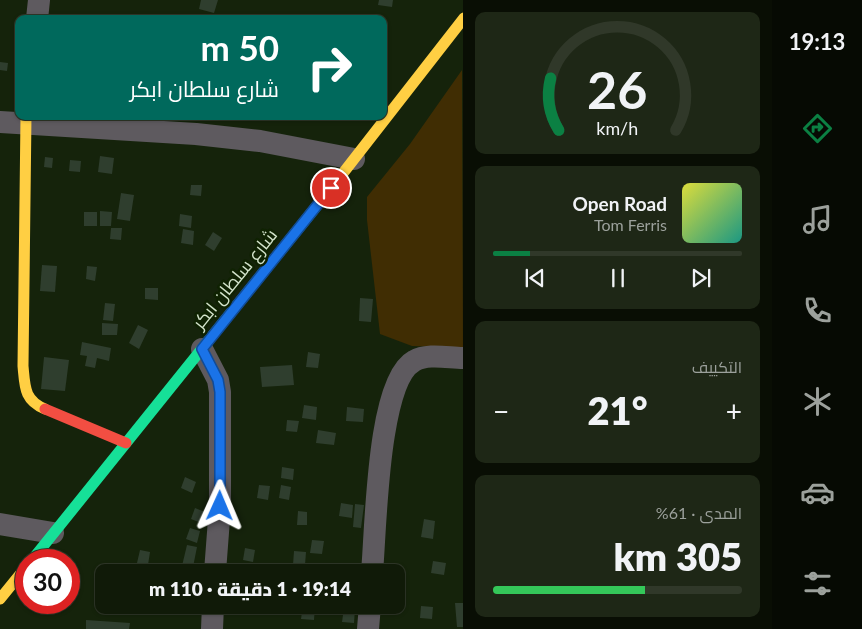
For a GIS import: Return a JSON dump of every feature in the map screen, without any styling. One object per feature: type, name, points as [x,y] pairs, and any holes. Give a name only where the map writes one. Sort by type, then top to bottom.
[{"type":"main road","name":"شارع سلطان ابكر","points":[[387,115],[462,16]]},
{"type":"main road","points":[[26,120],[23,366],[26,392],[34,404],[126,443]]},
{"type":"main road","name":"شارع سلطان ابكر","points":[[41,549],[383,120]]},
{"type":"main road","points":[[0,599],[15,581]]},
{"type":"street","points":[[37,15],[39,0]]},
{"type":"street","points":[[0,122],[26,120],[196,134],[260,141],[354,159]]},
{"type":"street","points":[[202,349],[218,380],[220,392],[220,506],[216,564]]},
{"type":"street","points":[[373,564],[384,435],[388,406],[398,379],[413,361],[426,357],[463,358]]},
{"type":"street","points":[[0,524],[53,533]]},
{"type":"street","points":[[212,629],[213,614]]},
{"type":"street","points":[[368,629],[369,614]]},
{"type":"shaded area","points":[[462,70],[463,348],[412,346],[380,334],[367,220],[367,197],[410,144]]},
{"type":"building","points":[[201,0],[218,0],[214,13],[199,9]]},
{"type":"building","points":[[379,0],[393,0],[392,7],[378,5]]},
{"type":"building","points":[[0,62],[8,63],[7,71],[0,70]]},
{"type":"building","points":[[100,156],[114,158],[112,174],[98,172]]},
{"type":"building","points":[[45,157],[53,158],[52,168],[44,167]]},
{"type":"building","points":[[70,160],[81,161],[80,172],[69,171]]},
{"type":"building","points":[[191,185],[202,185],[201,196],[190,195]]},
{"type":"building","points":[[121,193],[134,195],[130,221],[117,219]]},
{"type":"building","points":[[100,211],[112,212],[111,226],[100,226]]},
{"type":"building","points":[[84,212],[97,212],[97,226],[84,226]]},
{"type":"building","points":[[180,214],[192,216],[191,228],[179,226]]},
{"type":"building","points":[[111,228],[122,228],[121,240],[110,239]]},
{"type":"building","points":[[183,229],[194,231],[193,245],[181,243]]},
{"type":"building","points":[[213,232],[222,238],[214,251],[205,245]]},
{"type":"building","points":[[42,265],[57,266],[55,292],[40,291]]},
{"type":"building","points":[[87,266],[97,267],[95,281],[86,279]]},
{"type":"building","points":[[145,288],[158,288],[158,300],[145,299]]},
{"type":"building","points":[[360,298],[373,299],[371,322],[359,321]]},
{"type":"building","points":[[105,303],[115,304],[113,321],[103,320]]},
{"type":"building","points":[[102,323],[118,324],[117,335],[102,335]]},
{"type":"building","points":[[138,325],[148,330],[139,349],[129,343]]},
{"type":"building","points":[[82,342],[111,348],[109,361],[97,358],[95,368],[85,366],[87,356],[80,355]]},
{"type":"building","points":[[308,352],[320,354],[318,368],[306,367]]},
{"type":"building","points":[[44,357],[69,360],[65,391],[41,389]]},
{"type":"building","points":[[292,365],[294,385],[262,387],[260,367]]},
{"type":"building","points":[[304,405],[317,407],[316,420],[302,418]]},
{"type":"building","points":[[347,407],[364,409],[363,422],[346,421]]},
{"type":"building","points":[[287,420],[299,421],[297,432],[286,431]]},
{"type":"building","points":[[318,430],[336,433],[334,445],[316,443]]},
{"type":"building","points":[[282,467],[294,469],[293,480],[281,478]]},
{"type":"building","points":[[185,477],[196,482],[192,493],[181,488]]},
{"type":"building","points":[[259,485],[270,486],[268,500],[257,498]]},
{"type":"building","points":[[281,485],[291,487],[289,500],[279,498]]},
{"type":"building","points":[[341,503],[353,505],[352,518],[339,516]]},
{"type":"building","points":[[355,504],[364,505],[361,528],[353,527]]},
{"type":"building","points":[[195,508],[205,512],[201,523],[191,519]]},
{"type":"building","points":[[298,511],[307,512],[307,525],[297,525]]},
{"type":"building","points":[[424,519],[435,521],[433,539],[421,537]]},
{"type":"building","points":[[190,528],[200,531],[197,543],[186,539]]},
{"type":"building","points":[[312,540],[324,541],[322,554],[310,553]]},
{"type":"building","points":[[187,545],[197,547],[194,564],[182,564]]},
{"type":"building","points":[[245,548],[255,550],[253,562],[243,560]]},
{"type":"building","points":[[140,550],[150,552],[148,564],[137,563]]},
{"type":"building","points":[[294,551],[306,552],[305,564],[293,564]]},
{"type":"building","points":[[433,561],[446,563],[444,575],[431,573]]},
{"type":"building","points":[[455,603],[463,603],[463,627],[457,627]]},
{"type":"building","points":[[421,606],[433,607],[432,619],[420,618]]},
{"type":"building","points":[[302,614],[314,614],[314,620],[301,619]]},
{"type":"building","points":[[343,614],[355,614],[354,623],[342,622]]},
{"type":"building","points":[[86,620],[130,623],[129,629],[86,629]]},
{"type":"traffic: fast","points":[[41,549],[340,177]]},
{"type":"traffic: slow","points":[[387,117],[463,19]]},
{"type":"traffic: slow","points":[[26,120],[23,366],[25,386],[29,397],[45,409]]},
{"type":"traffic: slow","points":[[340,177],[384,120]]},
{"type":"traffic: slow","points":[[0,599],[15,581]]},
{"type":"traffic: jam","points":[[45,409],[126,443]]},
{"type":"route","points":[[220,506],[220,392],[218,380],[202,349],[331,188]]}]
